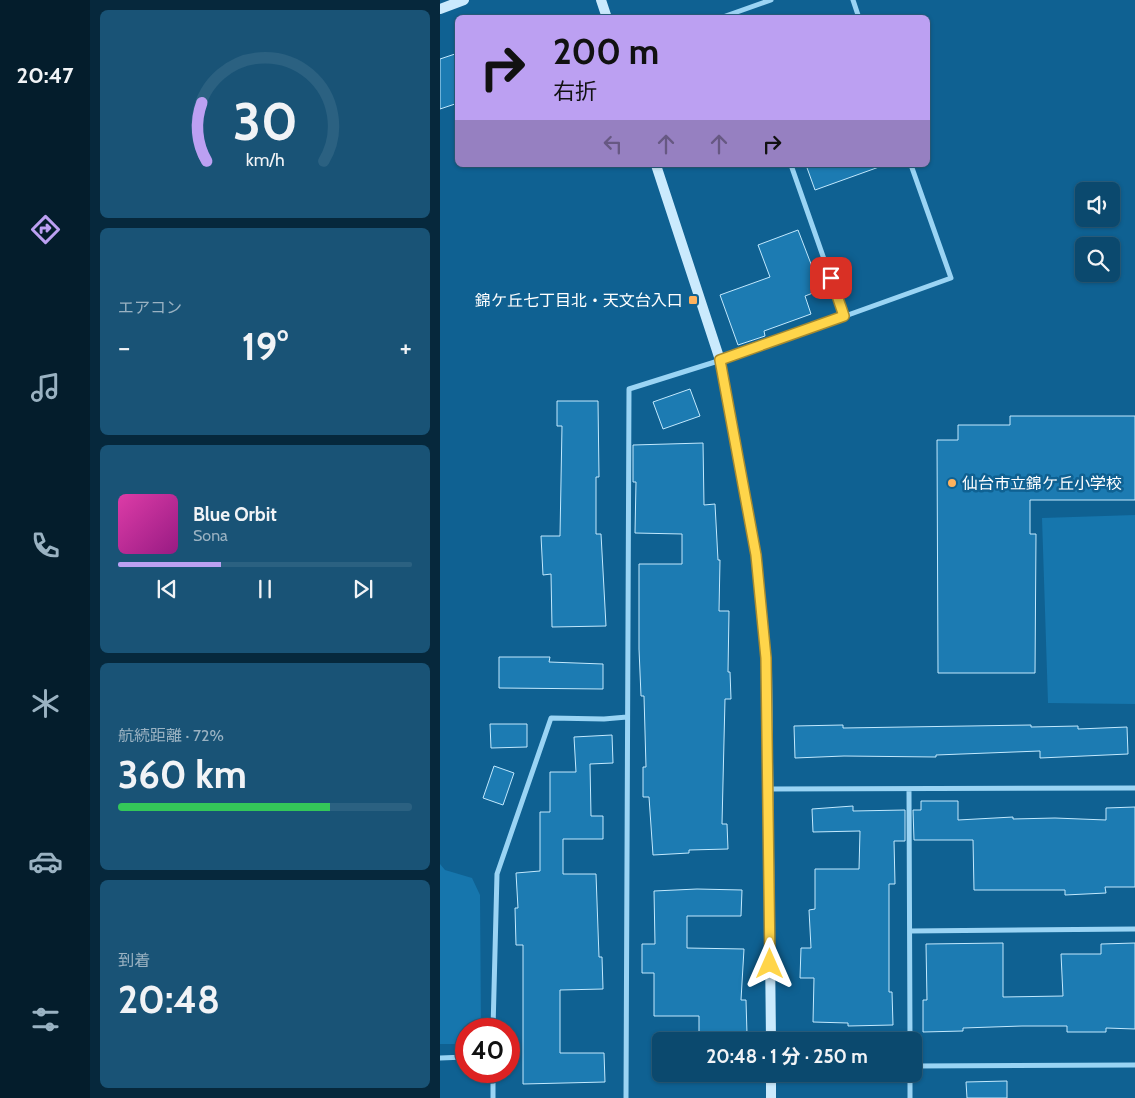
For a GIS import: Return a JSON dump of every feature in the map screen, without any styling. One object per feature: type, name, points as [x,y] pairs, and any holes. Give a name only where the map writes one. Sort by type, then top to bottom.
[{"type":"street","points":[[440,9],[464,0]]},
{"type":"street","points":[[601,0],[605,15]]},
{"type":"street","points":[[738,15],[771,0]]},
{"type":"street","points":[[852,0],[858,15]]},
{"type":"street","points":[[657,167],[720,360],[756,555],[767,670],[770,1032]]},
{"type":"street","points":[[792,167],[844,316]]},
{"type":"street","points":[[626,1098],[630,389],[720,360],[951,278],[912,167]]},
{"type":"street","points":[[493,1018],[497,874],[551,718],[604,719],[627,717]]},
{"type":"street","points":[[769,789],[1135,788]]},
{"type":"street","points":[[910,790],[910,1032]]},
{"type":"street","points":[[910,931],[1135,929]]},
{"type":"street","points":[[440,1058],[455,1057]]},
{"type":"street","points":[[922,1066],[1135,1065]]},
{"type":"street","points":[[771,1082],[771,1098]]},
{"type":"street","points":[[910,1082],[910,1098]]},
{"type":"street","points":[[493,1083],[493,1098]]},
{"type":"shaded area","points":[[1135,515],[1135,704],[1048,703],[1042,518]]},
{"type":"shaded area","points":[[440,864],[445,870],[472,878],[480,895],[481,1018],[455,1018],[455,1044],[440,1044]]},
{"type":"building","points":[[455,54],[455,104],[440,109],[440,59]]},
{"type":"building","points":[[807,167],[879,167],[815,190]]},
{"type":"building","points":[[798,230],[821,290],[805,296],[811,314],[764,331],[765,336],[738,345],[720,295],[770,277],[758,245]]},
{"type":"building","points":[[690,389],[700,416],[663,429],[653,402]]},
{"type":"building","points":[[557,401],[598,401],[599,477],[596,477],[596,534],[601,534],[606,626],[552,627],[551,574],[543,575],[541,536],[560,536],[562,426],[557,426]]},
{"type":"building","points":[[1010,416],[1135,416],[1135,500],[1030,500],[1030,534],[1036,534],[1035,673],[938,673],[937,440],[958,440],[958,425],[1010,425]]},
{"type":"building","points":[[703,443],[704,505],[715,504],[718,560],[720,560],[719,611],[729,611],[728,672],[730,672],[731,699],[725,699],[722,824],[727,824],[728,849],[689,850],[689,853],[653,855],[649,797],[643,797],[643,767],[646,767],[644,696],[641,696],[639,649],[639,564],[682,564],[682,534],[635,533],[636,482],[633,482],[633,445]]},
{"type":"building","points":[[499,657],[550,657],[549,662],[603,664],[603,689],[499,688]]},
{"type":"building","points":[[490,724],[527,724],[527,747],[491,748]]},
{"type":"building","points":[[843,725],[843,728],[1031,725],[1031,727],[1078,726],[1078,729],[1127,727],[1128,754],[1040,758],[1040,751],[936,755],[936,757],[844,756],[795,758],[794,726]]},
{"type":"building","points":[[612,735],[613,763],[590,764],[591,816],[603,816],[603,839],[563,839],[563,874],[596,874],[599,957],[602,957],[603,989],[560,990],[560,1053],[604,1053],[605,1082],[523,1084],[523,945],[516,945],[515,908],[518,908],[516,873],[540,871],[540,812],[550,812],[550,772],[576,772],[574,737]]},
{"type":"building","points":[[494,766],[514,773],[503,805],[483,798]]},
{"type":"building","points":[[921,801],[958,801],[958,820],[1013,817],[1013,819],[1106,820],[1106,808],[1135,807],[1135,887],[1105,887],[1106,893],[1065,895],[1065,890],[974,890],[973,840],[914,840],[913,810],[921,810]]},
{"type":"building","points":[[853,806],[853,811],[905,810],[905,841],[894,841],[895,884],[889,884],[889,992],[892,992],[893,1025],[848,1026],[848,1023],[813,1022],[814,978],[800,978],[801,948],[811,948],[809,910],[815,909],[815,869],[859,869],[860,831],[813,832],[812,809]]},
{"type":"building","points":[[697,889],[742,890],[741,916],[687,916],[687,948],[744,949],[741,1000],[746,1000],[747,1032],[699,1032],[699,1016],[654,1016],[654,973],[642,973],[642,944],[655,944],[654,891]]},
{"type":"building","points":[[1003,943],[1003,997],[1063,996],[1061,954],[1101,954],[1101,944],[1135,943],[1135,1029],[1106,1028],[1106,1032],[1067,1032],[1067,1026],[1022,1026],[963,1028],[963,1031],[923,1032],[923,1000],[927,1000],[926,944]]},
{"type":"building","points":[[1007,1081],[1007,1098],[967,1098],[966,1082]]},
{"type":"place","name":"錦ケ丘七丁目北・天文台入口","points":[[693,300]]},
{"type":"place","name":"仙台市立錦ケ丘小学校","points":[[952,483]]},
{"type":"route","points":[[770,964],[766,658],[756,555],[720,360],[844,316],[831,278]]}]
